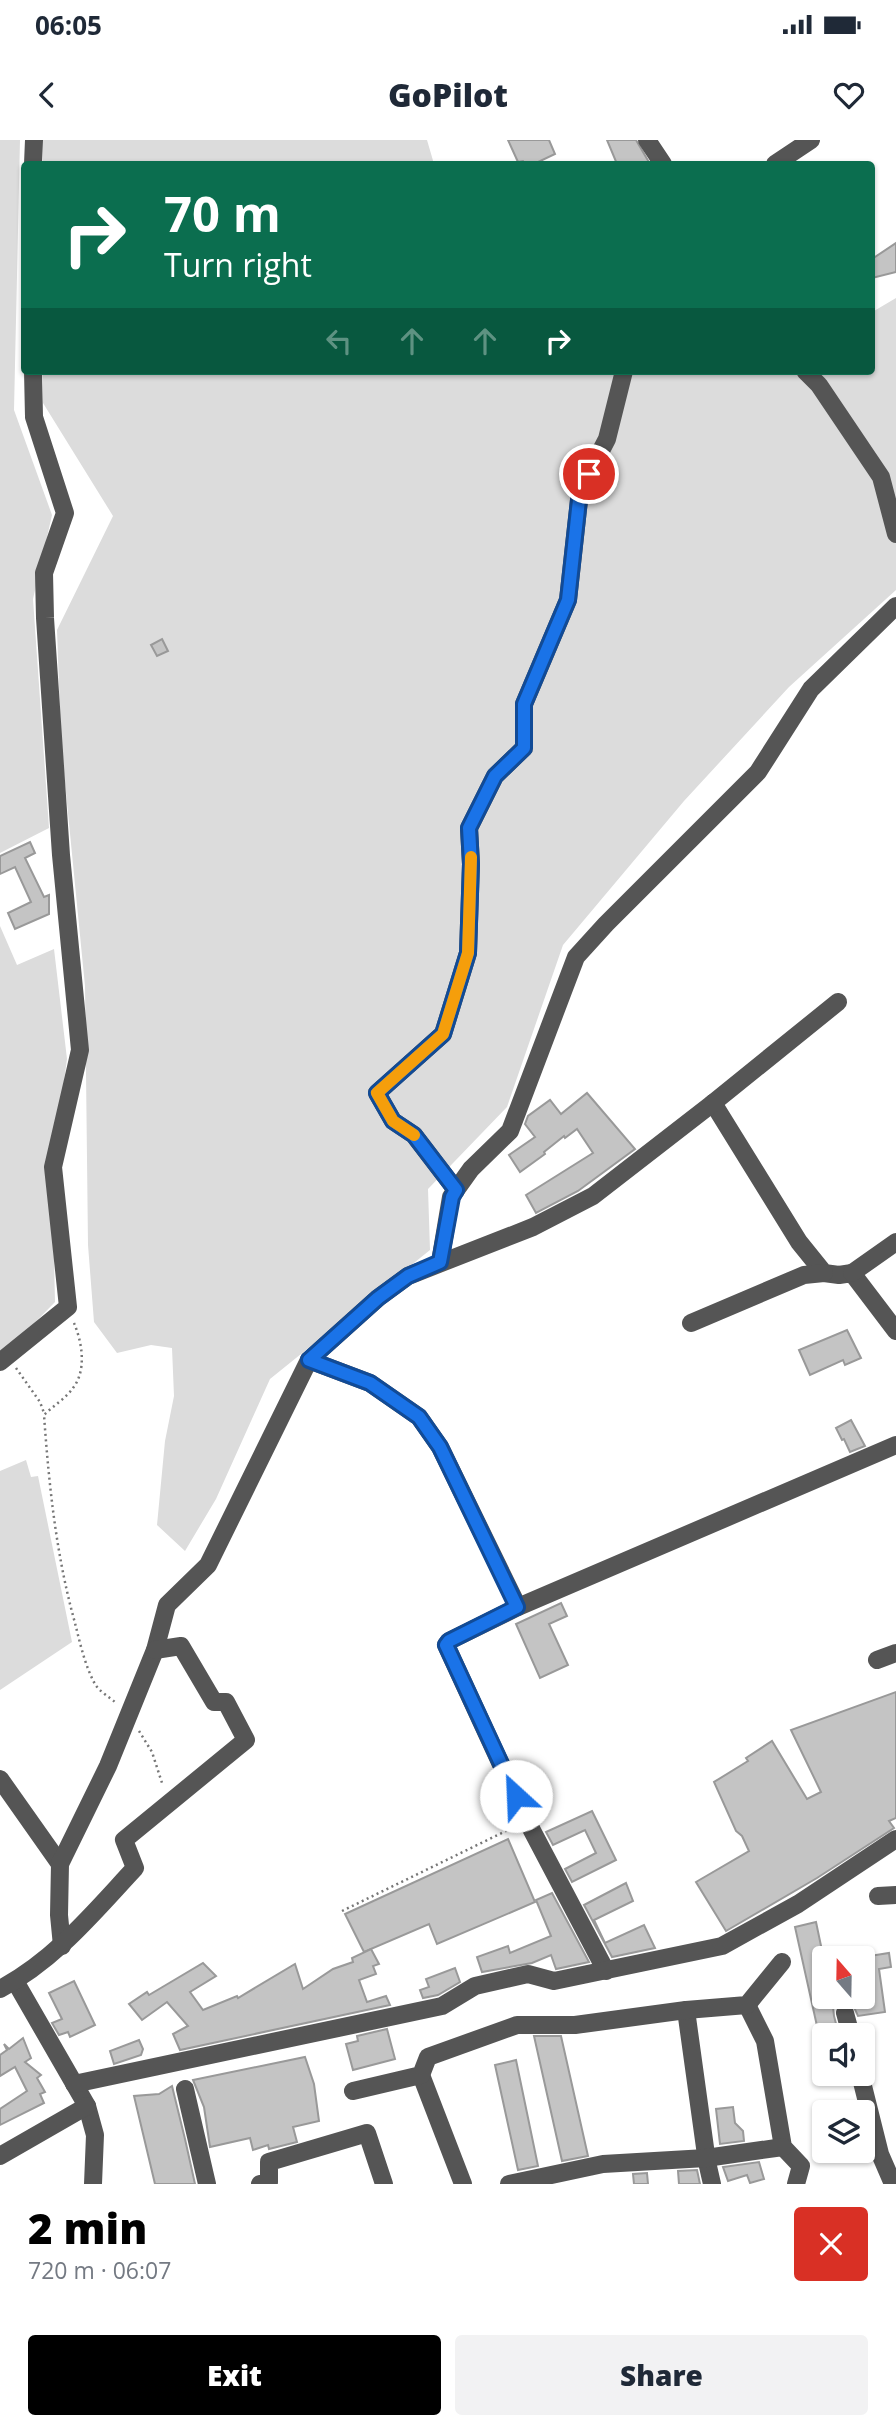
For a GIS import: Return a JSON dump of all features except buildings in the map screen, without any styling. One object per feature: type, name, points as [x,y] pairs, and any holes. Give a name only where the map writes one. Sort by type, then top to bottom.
[{"type":"street","points":[[33,161],[34,140]]},
{"type":"street","points":[[647,140],[661,161]]},
{"type":"street","points":[[780,161],[811,140]]},
{"type":"street","points":[[4,1360],[68,1307],[53,1167],[80,1050],[61,855],[44,584],[44,573],[65,513],[34,417],[33,375]]},
{"type":"street","points":[[456,1190],[414,1135],[393,1121],[377,1093],[443,1034],[468,953],[471,864],[469,828],[495,776],[524,748],[524,704],[568,600],[580,491],[607,439],[623,375]]},
{"type":"street","points":[[809,375],[819,385],[881,477],[896,534]]},
{"type":"street","points":[[440,1262],[452,1197],[471,1169],[510,1130],[576,957],[758,772],[811,689],[896,606]]},
{"type":"street","points":[[62,1946],[60,1864],[108,1766],[155,1650],[167,1605],[208,1565],[309,1360],[378,1298],[408,1276],[533,1227],[593,1196],[838,1002]]},
{"type":"street","points":[[713,1103],[799,1242],[824,1273]]},
{"type":"street","points":[[691,1323],[804,1275],[852,1273],[896,1242]]},
{"type":"street","points":[[852,1273],[896,1331]]},
{"type":"street","points":[[309,1360],[370,1383],[419,1417],[440,1447],[517,1607]]},
{"type":"street","points":[[606,1971],[527,1821],[446,1645],[449,1641],[517,1607],[896,1445]]},
{"type":"street","points":[[93,2184],[95,2135],[87,2106],[8,1985],[62,1946],[135,1868],[124,1840],[246,1740],[226,1702],[214,1702],[181,1646],[155,1650]]},
{"type":"street","points":[[877,1660],[896,1653]]},
{"type":"street","points":[[0,1779],[60,1864]]},
{"type":"street","points":[[74,2084],[442,2006],[475,1986],[528,1973],[555,1981],[722,1946],[798,1904],[896,1839]]},
{"type":"street","points":[[463,2184],[421,2075],[428,2057],[517,2025],[575,2025],[747,2005],[782,1962]]},
{"type":"street","points":[[747,2005],[765,2041],[783,2147],[801,2166],[796,2184]]},
{"type":"street","points":[[686,2010],[712,2184]]},
{"type":"street","points":[[845,2013],[848,2023]]},
{"type":"street","points":[[353,2091],[421,2075]]},
{"type":"street","points":[[863,2086],[880,2154],[893,2184]]},
{"type":"street","points":[[185,2089],[207,2184]]},
{"type":"street","points":[[0,2157],[87,2106]]},
{"type":"street","points":[[266,2183],[269,2162],[367,2133],[384,2184]]},
{"type":"street","points":[[509,2184],[603,2164],[706,2158],[783,2147]]},
{"type":"path","points":[[44,1415],[75,1387],[81,1366],[82,1341],[68,1307]]},
{"type":"path","points":[[4,1360],[40,1402],[44,1415],[56,1537],[83,1656],[96,1686],[129,1715],[152,1752],[168,1804]]},
{"type":"path","points":[[342,1911],[527,1821]]},
{"type":"shaded area","points":[[0,140],[20,140],[14,410],[52,515],[33,599],[49,828],[0,853]]},
{"type":"shaded area","points":[[43,140],[427,140],[433,161],[43,161]]},
{"type":"shaded area","points":[[896,298],[896,590],[789,687],[684,801],[563,945],[507,1107],[428,1189],[430,1250],[270,1379],[216,1499],[185,1551],[157,1525],[165,1441],[174,1396],[172,1348],[151,1345],[117,1353],[94,1322],[88,1245],[85,986],[61,742],[57,630],[113,516],[43,403],[43,375],[875,375],[875,310]]},
{"type":"shaded area","points":[[0,926],[17,965],[54,949],[67,1059],[52,1170],[55,1302],[9,1349],[0,1354]]},
{"type":"shaded area","points":[[26,1460],[31,1477],[38,1476],[72,1642],[0,1690],[0,1471]]},
{"type":"slow traffic","points":[[414,1135],[393,1121],[377,1093],[443,1034],[468,953],[471,857]]},
{"type":"route","points":[[516,1796],[446,1645],[449,1641],[517,1607],[440,1447],[419,1417],[370,1383],[309,1360],[378,1298],[408,1276],[440,1262],[452,1197],[456,1190],[414,1135],[393,1121],[377,1093],[443,1034],[468,953],[471,864],[469,828],[495,776],[524,748],[524,704],[568,600],[580,491],[589,474]]}]
